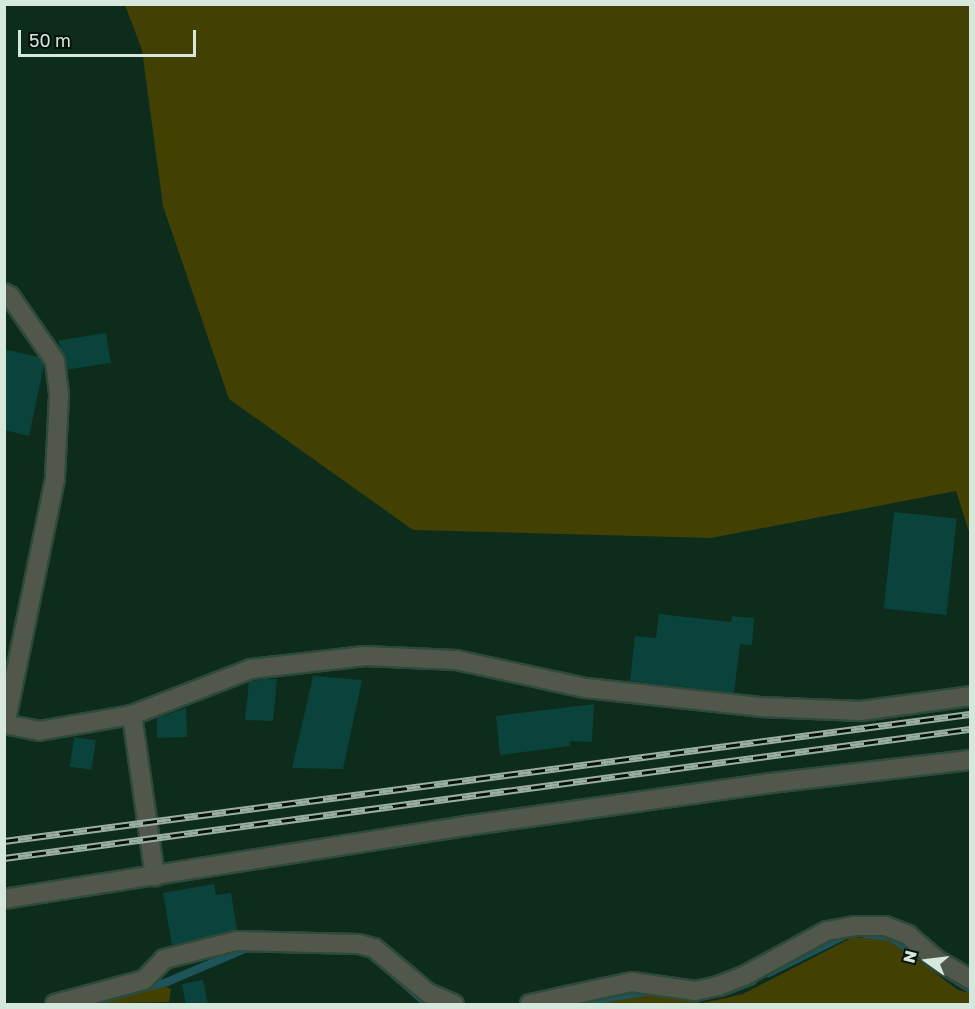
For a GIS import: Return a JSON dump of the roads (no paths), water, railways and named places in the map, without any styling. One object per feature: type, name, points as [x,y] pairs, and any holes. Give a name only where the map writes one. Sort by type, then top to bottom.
[{"type":"street","points":[[4,293],[10,296],[55,361],[59,396],[55,479],[5,724],[39,730],[132,715],[251,669],[365,656],[456,660],[586,688],[760,707],[861,711],[970,696]]},
{"type":"street","points":[[132,715],[155,876]]},
{"type":"street","points":[[4,899],[465,826],[771,783],[970,760]]},
{"type":"street","points":[[530,1005],[632,982],[695,991],[718,986],[744,976],[827,931],[854,926],[885,926],[908,935],[944,966],[970,979]]},
{"type":"street","points":[[55,1005],[144,980],[164,959],[236,941],[366,946],[391,959],[428,993],[453,1005]]},
{"type":"waterway","points":[[865,934],[890,937],[919,956]]},
{"type":"waterway","points":[[769,973],[844,936]]},
{"type":"waterway","points":[[85,1004],[167,982],[247,948]]},
{"type":"waterway","points":[[931,965],[970,989]]},
{"type":"waterway","points":[[395,976],[427,1004]]},
{"type":"waterway","points":[[725,992],[753,981]]},
{"type":"waterway","points":[[570,1004],[651,991]]},
{"type":"railway","points":[[4,841],[970,714]]},
{"type":"railway","points":[[4,858],[970,729]]}]
